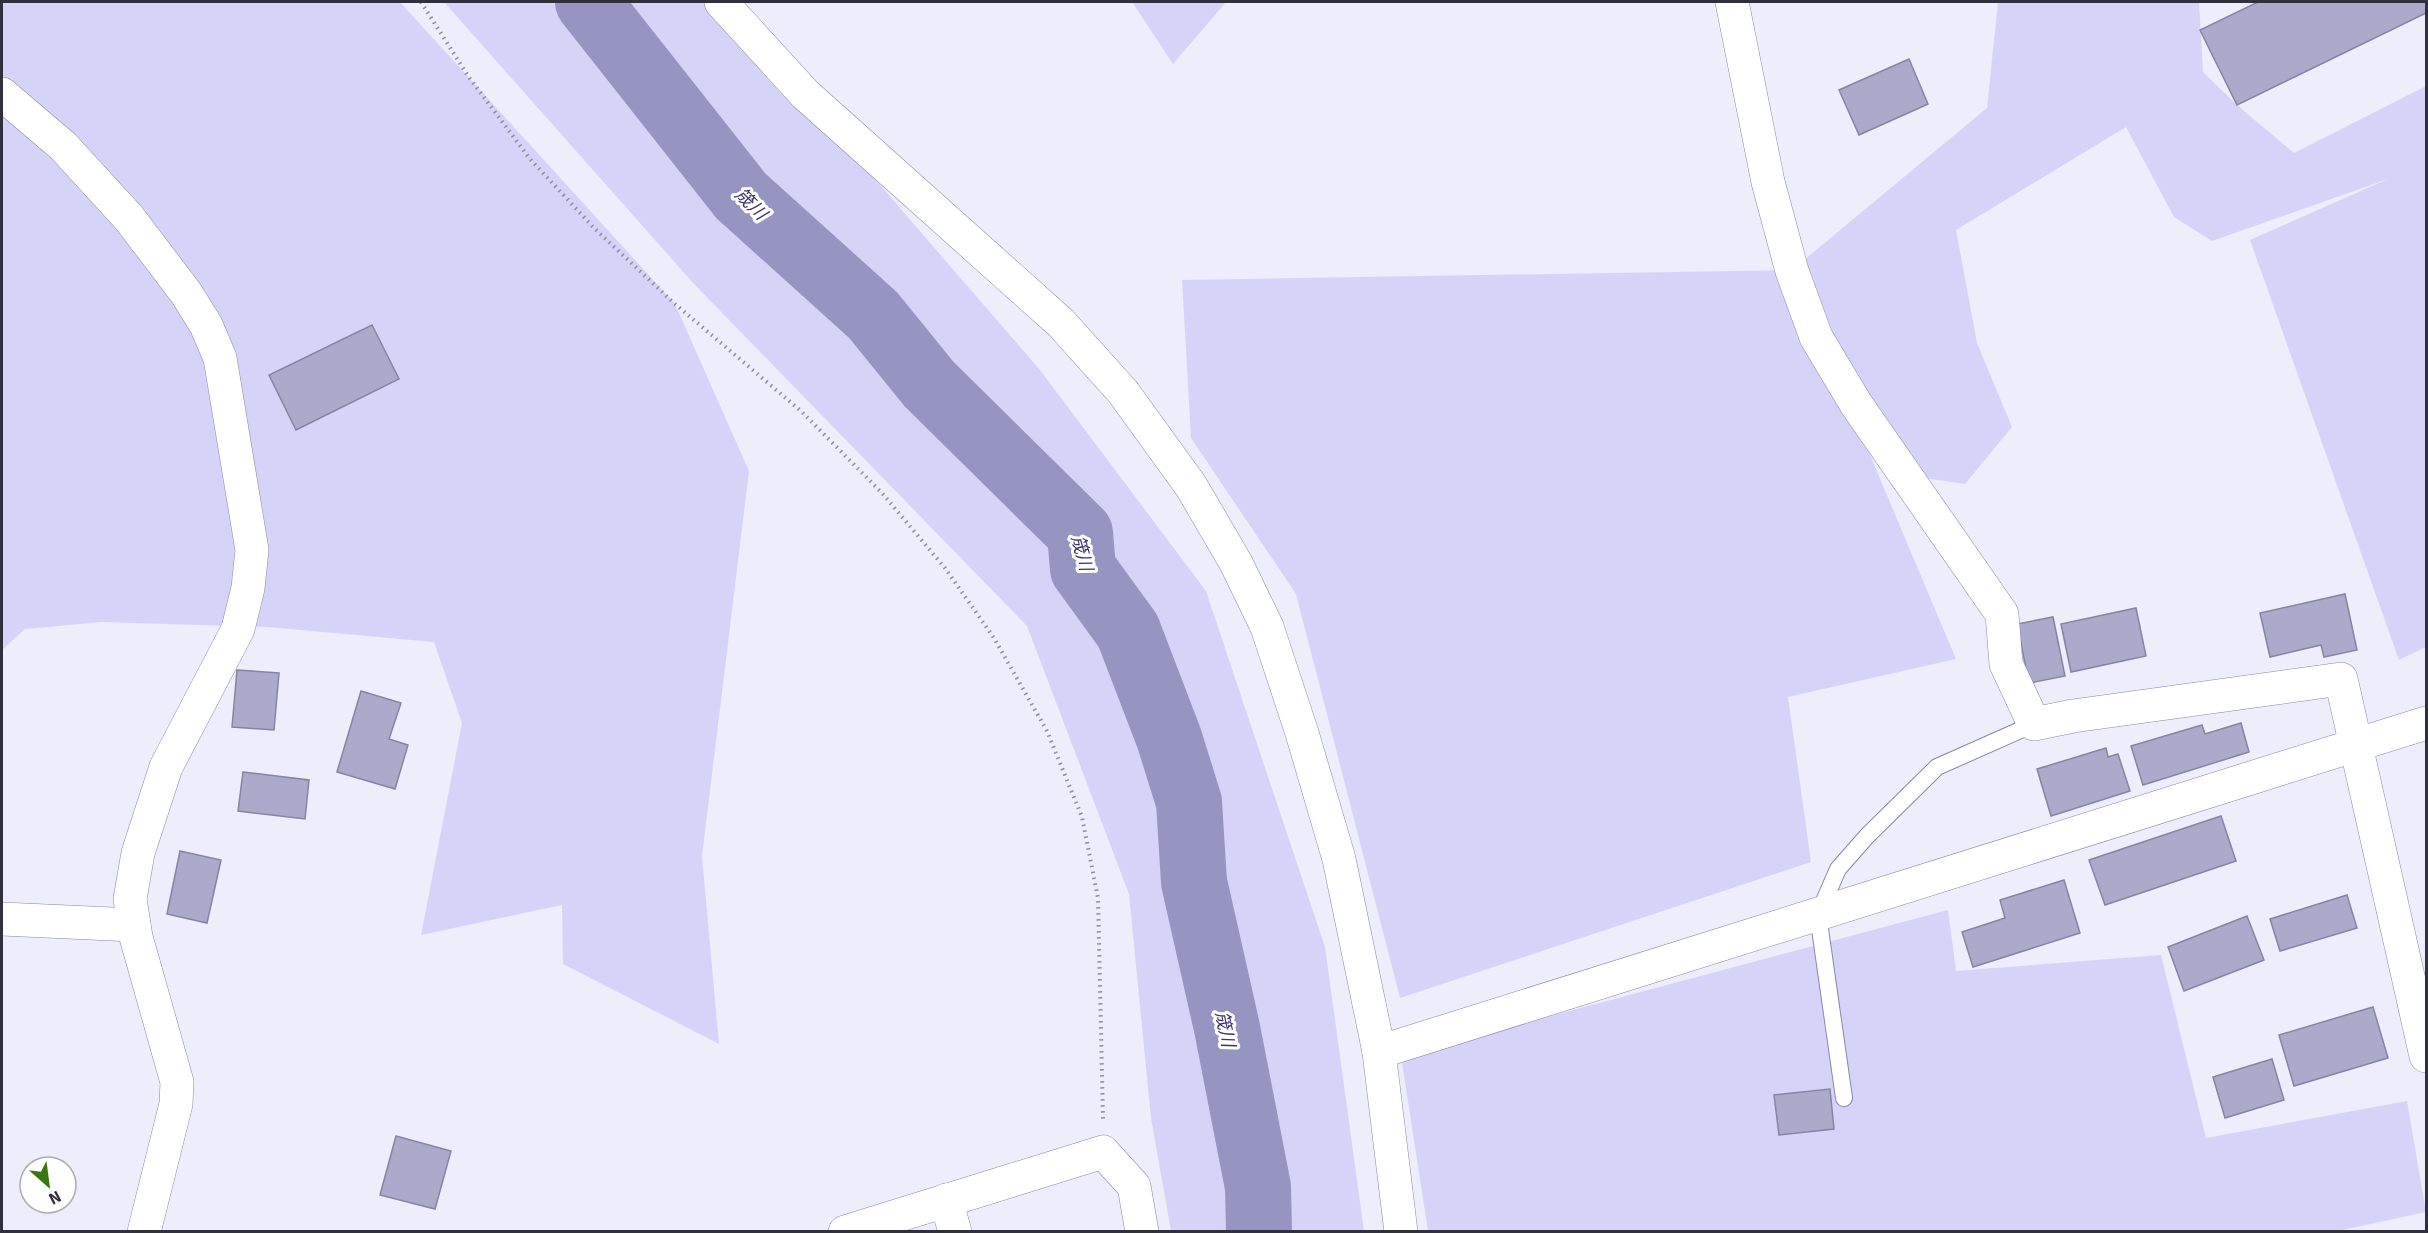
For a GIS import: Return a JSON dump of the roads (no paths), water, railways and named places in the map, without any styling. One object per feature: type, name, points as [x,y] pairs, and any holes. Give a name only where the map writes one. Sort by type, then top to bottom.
[{"type":"street","points":[[721,2],[805,94],[1061,323],[1123,392],[1191,486],[1236,563],[1271,638],[1339,859],[1379,1052],[1401,1232]]},
{"type":"street","points":[[1732,2],[1768,182],[1792,270],[1816,337],[1856,404],[2002,614],[2006,664],[2034,724],[2073,716],[2341,679],[2426,1046]]},
{"type":"street","points":[[2,94],[63,146],[129,218],[186,293],[206,325],[220,358],[252,550],[248,588],[238,629],[166,767],[138,853],[130,899],[134,925],[177,1082],[176,1104],[144,1232]]},
{"type":"street","points":[[1379,1052],[2427,723]]},
{"type":"street","points":[[2,918],[134,925]]},
{"type":"street","points":[[845,1232],[1103,1152],[1134,1186],[1142,1232]]},
{"type":"street","points":[[946,1200],[955,1232]]},
{"type":"lane","points":[[1844,1098],[1818,915],[1838,869],[1867,836],[1937,768],[2034,724]]},
{"type":"waterway","name":"筬川","points":[[588,2],[741,196],[873,315],[929,384],[1080,533],[1083,569],[1128,631],[1169,738],[1189,802],[1194,882],[1227,1028],[1258,1187],[1259,1232]]}]
